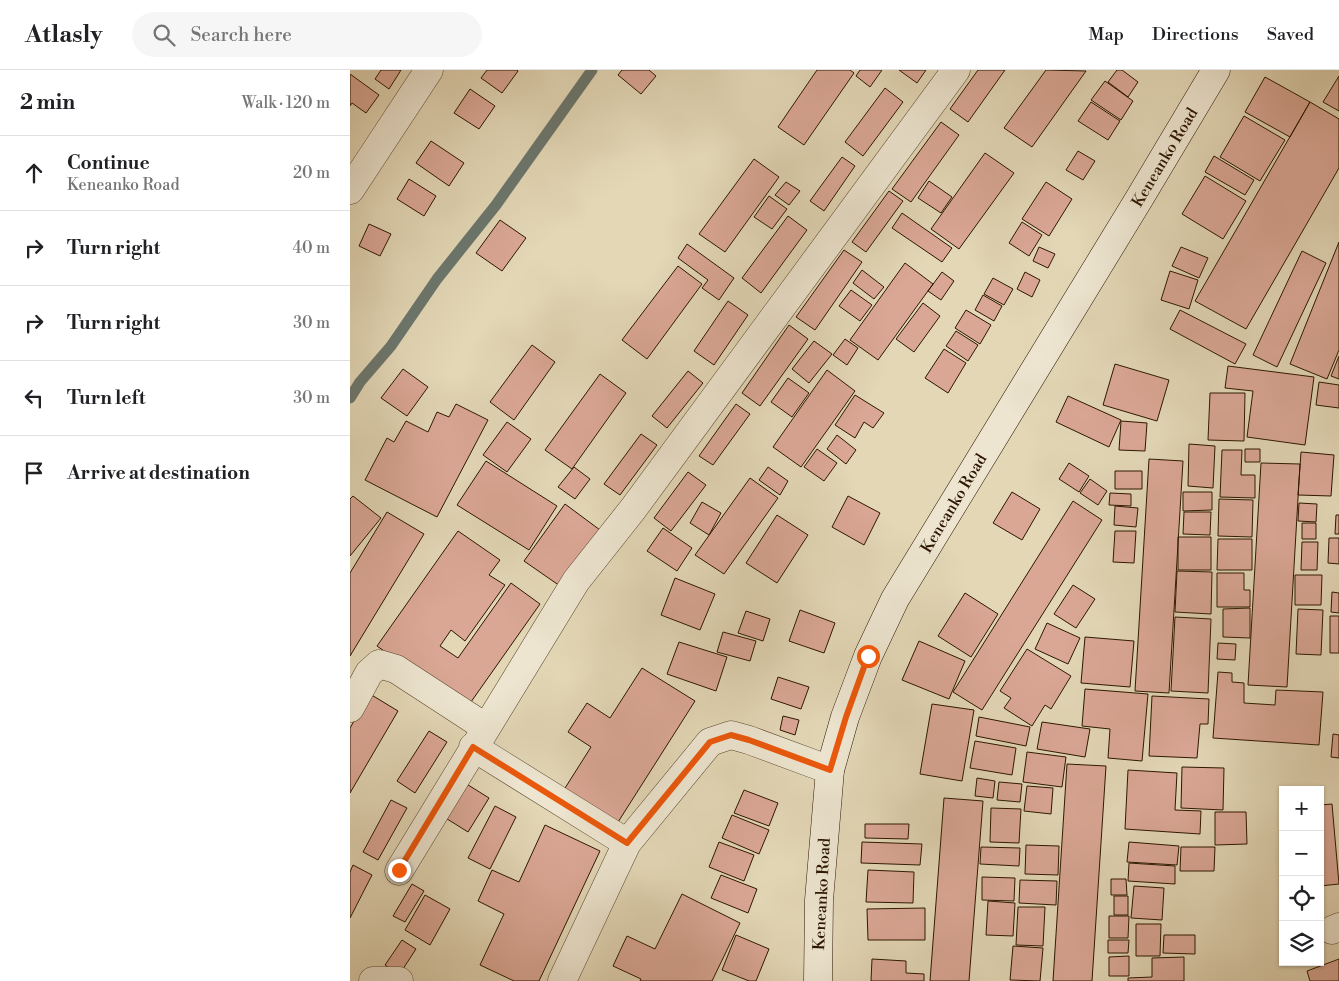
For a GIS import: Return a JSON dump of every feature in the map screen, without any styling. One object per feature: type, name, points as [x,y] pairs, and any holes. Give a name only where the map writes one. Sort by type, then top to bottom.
[{"type":"street","points":[[350,190],[429,70]]},
{"type":"street","points":[[399,870],[576,581],[633,509],[956,70]]},
{"type":"street","name":"Keneanko Road","points":[[818,981],[819,900],[830,770],[846,717],[865,665],[895,599],[1216,70]]},
{"type":"street","points":[[350,708],[369,673],[380,664],[396,669],[479,737],[627,843]]},
{"type":"street","points":[[562,981],[627,843],[710,742],[731,735],[830,770]]},
{"type":"street","points":[[374,981],[399,981]]},
{"type":"building","points":[[381,70],[401,70],[389,89],[375,79]]},
{"type":"building","points":[[487,70],[518,71],[502,93],[481,78]]},
{"type":"building","points":[[622,70],[649,70],[656,76],[641,94],[618,75]]},
{"type":"building","points":[[817,70],[850,70],[854,73],[804,145],[778,127]]},
{"type":"building","points":[[860,70],[882,70],[870,87],[856,76]]},
{"type":"building","points":[[899,70],[926,70],[917,83]]},
{"type":"building","points":[[978,70],[1005,70],[968,122],[950,109]]},
{"type":"building","points":[[1046,70],[1086,71],[1032,147],[1004,128]]},
{"type":"building","points":[[1117,70],[1122,70],[1138,82],[1128,97],[1108,82]]},
{"type":"building","points":[[350,74],[379,95],[366,113],[352,103],[350,106]]},
{"type":"building","points":[[1339,76],[1339,111],[1323,102]]},
{"type":"building","points":[[1265,77],[1310,102],[1290,137],[1245,112]]},
{"type":"building","points":[[1105,81],[1133,101],[1121,120],[1091,100]]},
{"type":"building","points":[[885,88],[903,102],[863,156],[845,142]]},
{"type":"building","points":[[470,89],[495,106],[479,129],[454,113]]},
{"type":"building","points":[[1091,102],[1120,121],[1108,140],[1078,121]]},
{"type":"building","points":[[1310,102],[1339,119],[1339,168],[1246,329],[1195,301]]},
{"type":"building","points":[[1244,116],[1285,140],[1260,181],[1220,157]]},
{"type":"building","points":[[941,122],[959,135],[911,202],[892,189]]},
{"type":"building","points":[[431,141],[464,163],[449,186],[416,163]]},
{"type":"building","points":[[1078,151],[1095,161],[1083,180],[1066,170]]},
{"type":"building","points":[[985,153],[1014,173],[959,249],[931,229]]},
{"type":"building","points":[[1214,156],[1254,180],[1245,195],[1205,172]]},
{"type":"building","points":[[842,157],[855,166],[824,211],[810,201]]},
{"type":"building","points":[[754,159],[779,177],[725,252],[699,234]]},
{"type":"building","points":[[1205,176],[1246,201],[1223,239],[1182,214]]},
{"type":"building","points":[[409,179],[436,196],[424,216],[397,199]]},
{"type":"building","points":[[929,181],[952,197],[941,213],[918,198]]},
{"type":"building","points":[[786,182],[800,191],[789,205],[775,195]]},
{"type":"building","points":[[1046,182],[1072,199],[1049,236],[1022,219]]},
{"type":"building","points":[[889,191],[903,201],[866,252],[852,242]]},
{"type":"building","points":[[769,196],[787,209],[772,229],[754,217]]},
{"type":"building","points":[[902,213],[952,248],[942,262],[892,228]]},
{"type":"building","points":[[788,216],[807,230],[761,293],[742,278]]},
{"type":"building","points":[[500,220],[526,238],[502,271],[476,253]]},
{"type":"building","points":[[1022,222],[1042,235],[1029,256],[1009,243]]},
{"type":"building","points":[[369,224],[391,234],[380,256],[359,246]]},
{"type":"building","points":[[1339,242],[1339,350],[1327,379],[1290,364]]},
{"type":"building","points":[[687,244],[734,278],[719,300],[702,288],[708,280],[678,258]]},
{"type":"building","points":[[1039,247],[1055,254],[1048,268],[1033,261]]},
{"type":"building","points":[[1181,247],[1208,258],[1199,278],[1172,266]]},
{"type":"building","points":[[844,250],[862,262],[815,330],[796,317]]},
{"type":"building","points":[[1302,251],[1326,263],[1277,367],[1253,355]]},
{"type":"building","points":[[905,263],[933,284],[878,360],[850,340]]},
{"type":"building","points":[[678,266],[702,284],[647,359],[622,340]]},
{"type":"building","points":[[862,270],[884,287],[874,299],[853,283]]},
{"type":"building","points":[[1170,271],[1198,280],[1189,309],[1161,300]]},
{"type":"building","points":[[942,272],[954,281],[941,300],[928,291]]},
{"type":"building","points":[[1025,272],[1040,280],[1032,297],[1017,289]]},
{"type":"building","points":[[993,278],[1013,289],[1004,305],[984,294]]},
{"type":"building","points":[[851,290],[872,305],[860,321],[839,306]]},
{"type":"building","points":[[983,295],[1002,306],[994,321],[975,310]]},
{"type":"building","points":[[728,301],[748,315],[714,365],[694,351]]},
{"type":"building","points":[[923,303],[940,316],[914,352],[896,339]]},
{"type":"building","points":[[966,310],[991,325],[980,344],[955,328]]},
{"type":"building","points":[[1180,310],[1246,344],[1235,364],[1170,329]]},
{"type":"building","points":[[789,325],[808,339],[760,406],[742,393]]},
{"type":"building","points":[[956,331],[978,345],[968,361],[946,346]]},
{"type":"building","points":[[845,339],[858,348],[847,365],[833,355]]},
{"type":"building","points":[[814,341],[832,354],[809,383],[792,369]]},
{"type":"building","points":[[532,345],[555,362],[514,420],[490,402]]},
{"type":"building","points":[[944,349],[966,363],[948,393],[925,378]]},
{"type":"building","points":[[1339,356],[1339,379],[1331,376]]},
{"type":"building","points":[[1115,364],[1169,380],[1157,421],[1103,405]]},
{"type":"building","points":[[1228,366],[1314,377],[1305,445],[1247,437],[1253,391],[1225,388]]},
{"type":"building","points":[[403,369],[428,387],[407,416],[381,398]]},
{"type":"building","points":[[827,370],[855,391],[801,467],[773,447]]},
{"type":"building","points":[[688,371],[703,383],[667,428],[652,416]]},
{"type":"building","points":[[600,374],[626,393],[572,469],[545,450]]},
{"type":"building","points":[[788,378],[809,393],[792,417],[771,402]]},
{"type":"building","points":[[1319,382],[1339,385],[1339,408],[1316,405]]},
{"type":"building","points":[[1210,393],[1245,393],[1244,441],[1208,440]]},
{"type":"building","points":[[855,395],[884,413],[873,428],[864,422],[855,438],[835,425]]},
{"type":"building","points":[[1068,396],[1121,420],[1109,447],[1056,422]]},
{"type":"building","points":[[456,404],[488,420],[437,517],[365,480],[387,438],[394,442],[406,421],[428,432],[437,412],[449,417]]},
{"type":"building","points":[[736,404],[750,414],[713,465],[699,456]]},
{"type":"building","points":[[1121,421],[1147,423],[1145,451],[1119,450]]},
{"type":"building","points":[[507,422],[531,439],[507,472],[483,455]]},
{"type":"building","points":[[641,434],[657,445],[620,495],[604,484]]},
{"type":"building","points":[[837,435],[856,450],[846,464],[827,449]]},
{"type":"building","points":[[1189,444],[1215,446],[1213,488],[1188,486]]},
{"type":"building","points":[[817,449],[837,463],[824,481],[804,467]]},
{"type":"building","points":[[1245,449],[1260,449],[1260,462],[1245,462]]},
{"type":"building","points":[[1222,450],[1242,450],[1241,475],[1255,475],[1255,498],[1220,497]]},
{"type":"building","points":[[1301,452],[1334,455],[1331,496],[1298,495]]},
{"type":"building","points":[[1149,459],[1183,461],[1169,693],[1135,691]]},
{"type":"building","points":[[486,461],[557,506],[529,550],[457,505]]},
{"type":"building","points":[[1069,463],[1089,476],[1079,492],[1059,479]]},
{"type":"building","points":[[1261,463],[1300,464],[1287,687],[1248,685]]},
{"type":"building","points":[[574,467],[590,479],[575,499],[558,487]]},
{"type":"building","points":[[768,467],[788,481],[780,495],[759,480]]},
{"type":"building","points":[[1115,471],[1142,471],[1142,489],[1115,489]]},
{"type":"building","points":[[688,472],[706,485],[671,531],[654,518]]},
{"type":"building","points":[[750,478],[778,498],[724,574],[695,555]]},
{"type":"building","points":[[1090,479],[1107,491],[1098,505],[1080,493]]},
{"type":"building","points":[[1012,492],[1040,509],[1022,540],[993,523]]},
{"type":"building","points":[[1183,492],[1212,492],[1212,510],[1183,511]]},
{"type":"building","points":[[1110,493],[1131,494],[1131,506],[1109,505]]},
{"type":"building","points":[[353,496],[381,518],[350,556],[350,499]]},
{"type":"building","points":[[848,496],[880,513],[864,545],[832,527]]},
{"type":"building","points":[[1219,499],[1253,500],[1252,537],[1218,536]]},
{"type":"building","points":[[1073,501],[1102,520],[982,710],[953,692]]},
{"type":"building","points":[[702,502],[721,513],[709,535],[690,523]]},
{"type":"building","points":[[1299,503],[1317,504],[1316,522],[1298,521]]},
{"type":"building","points":[[565,504],[600,530],[560,586],[524,561]]},
{"type":"building","points":[[1115,506],[1138,508],[1136,527],[1114,525]]},
{"type":"building","points":[[387,512],[424,534],[350,656],[350,573]]},
{"type":"building","points":[[1184,512],[1211,512],[1210,535],[1183,534]]},
{"type":"building","points":[[777,515],[808,535],[777,583],[746,563]]},
{"type":"building","points":[[1336,515],[1339,515],[1339,534],[1335,534]]},
{"type":"building","points":[[1302,523],[1316,523],[1316,539],[1302,539]]},
{"type":"building","points":[[663,528],[692,548],[677,571],[647,551]]},
{"type":"building","points":[[458,531],[500,560],[489,575],[505,585],[465,641],[451,630],[440,646],[458,658],[511,583],[540,604],[466,709],[377,646]]},
{"type":"building","points":[[1115,531],[1136,531],[1134,563],[1113,562]]},
{"type":"building","points":[[1178,537],[1211,537],[1211,570],[1178,570]]},
{"type":"building","points":[[1329,538],[1339,538],[1339,564],[1328,563]]},
{"type":"building","points":[[1218,539],[1252,539],[1252,570],[1217,570]]},
{"type":"building","points":[[1302,542],[1318,542],[1317,570],[1301,570]]},
{"type":"building","points":[[1177,571],[1212,572],[1211,614],[1175,612]]},
{"type":"building","points":[[1217,573],[1244,573],[1244,590],[1250,590],[1250,607],[1217,607]]},
{"type":"building","points":[[1295,575],[1322,575],[1321,605],[1295,605]]},
{"type":"building","points":[[675,578],[715,594],[700,630],[661,615]]},
{"type":"building","points":[[1073,585],[1095,599],[1076,628],[1054,614]]},
{"type":"building","points":[[1332,592],[1339,593],[1339,613],[1331,612]]},
{"type":"building","points":[[965,593],[998,614],[971,657],[938,636]]},
{"type":"building","points":[[1250,608],[1250,638],[1223,637],[1223,609]]},
{"type":"building","points":[[1298,609],[1323,610],[1321,655],[1296,654]]},
{"type":"building","points":[[800,610],[835,623],[824,653],[789,641]]},
{"type":"building","points":[[746,611],[770,619],[763,641],[738,633]]},
{"type":"building","points":[[1330,616],[1339,616],[1339,653],[1330,653]]},
{"type":"building","points":[[1175,617],[1211,619],[1208,693],[1171,691]]},
{"type":"building","points":[[1047,623],[1080,638],[1068,664],[1035,649]]},
{"type":"building","points":[[723,632],[756,641],[750,661],[717,652]]},
{"type":"building","points":[[1085,637],[1134,641],[1130,687],[1081,683]]},
{"type":"building","points":[[919,641],[965,661],[949,699],[902,680]]},
{"type":"building","points":[[679,642],[727,657],[716,691],[667,674]]},
{"type":"building","points":[[1218,643],[1236,644],[1235,660],[1217,659]]},
{"type":"building","points":[[1027,649],[1071,676],[1051,709],[1045,705],[1032,726],[1004,708],[1011,698],[1000,691]]},
{"type":"building","points":[[642,668],[695,701],[613,830],[560,796],[591,747],[568,732],[587,703],[610,718]]},
{"type":"building","points":[[1218,672],[1232,673],[1232,682],[1244,683],[1244,703],[1275,705],[1276,690],[1323,692],[1319,745],[1213,738]]},
{"type":"building","points":[[778,677],[809,687],[801,709],[771,699]]},
{"type":"building","points":[[1085,689],[1148,694],[1142,761],[1108,758],[1110,729],[1082,726]]},
{"type":"building","points":[[370,694],[398,711],[350,793],[350,728]]},
{"type":"building","points":[[1152,696],[1209,699],[1208,724],[1200,724],[1197,758],[1149,756]]},
{"type":"building","points":[[932,704],[974,710],[962,781],[920,774]]},
{"type":"building","points":[[783,716],[799,720],[795,735],[780,730]]},
{"type":"building","points":[[979,717],[1030,727],[1026,746],[976,736]]},
{"type":"building","points":[[1042,722],[1090,729],[1085,757],[1037,749]]},
{"type":"building","points":[[429,731],[447,742],[415,793],[397,781]]},
{"type":"building","points":[[1333,734],[1339,735],[1339,758],[1331,757]]},
{"type":"building","points":[[975,741],[1016,748],[1012,775],[970,768]]},
{"type":"building","points":[[1027,752],[1066,757],[1062,787],[1023,782]]},
{"type":"building","points":[[1067,764],[1106,766],[1092,981],[1053,981]]},
{"type":"building","points":[[1182,767],[1224,768],[1223,810],[1181,808]]},
{"type":"building","points":[[1128,770],[1177,773],[1175,810],[1201,811],[1200,834],[1125,829]]},
{"type":"building","points":[[977,778],[995,781],[993,798],[975,796]]},
{"type":"building","points":[[999,782],[1022,784],[1020,802],[997,800]]},
{"type":"building","points":[[465,783],[489,798],[468,832],[444,817]]},
{"type":"building","points":[[1027,786],[1053,788],[1051,814],[1024,811]]},
{"type":"building","points":[[744,790],[778,803],[769,826],[734,813]]},
{"type":"building","points":[[944,798],[983,801],[969,981],[930,981]]},
{"type":"building","points":[[391,800],[407,808],[378,860],[363,852]]},
{"type":"building","points":[[1332,804],[1339,884],[1324,886],[1324,831],[1324,805]]},
{"type":"building","points":[[495,806],[516,817],[490,869],[468,858]]},
{"type":"building","points":[[991,808],[1021,809],[1019,843],[990,842]]},
{"type":"building","points":[[1215,812],[1246,812],[1247,844],[1215,845]]},
{"type":"building","points":[[732,815],[769,830],[759,854],[722,838]]},
{"type":"building","points":[[865,824],[909,824],[908,839],[865,838]]},
{"type":"building","points":[[545,825],[600,851],[539,981],[514,981],[480,965],[504,914],[478,901],[492,870],[519,882]]},
{"type":"building","points":[[719,842],[754,855],[744,881],[709,867]]},
{"type":"building","points":[[862,842],[922,844],[920,865],[861,863]]},
{"type":"building","points":[[1129,842],[1179,846],[1177,865],[1127,862]]},
{"type":"building","points":[[1026,845],[1059,846],[1058,875],[1025,874]]},
{"type":"building","points":[[981,847],[1020,848],[1019,866],[980,864]]},
{"type":"building","points":[[1181,847],[1215,847],[1214,871],[1180,871]]},
{"type":"building","points":[[1129,863],[1175,866],[1175,884],[1128,881]]},
{"type":"building","points":[[353,865],[372,875],[350,918],[350,872]]},
{"type":"building","points":[[868,870],[914,872],[913,903],[866,902]]},
{"type":"building","points":[[721,875],[757,889],[748,913],[711,898]]},
{"type":"building","points":[[982,877],[1015,878],[1014,901],[982,900]]},
{"type":"building","points":[[1111,879],[1126,879],[1127,895],[1111,895]]},
{"type":"building","points":[[1020,880],[1057,881],[1056,905],[1019,903]]},
{"type":"building","points":[[412,884],[424,891],[405,922],[393,916]]},
{"type":"building","points":[[1134,886],[1164,888],[1162,920],[1131,918]]},
{"type":"building","points":[[682,894],[740,923],[712,981],[640,981],[641,979],[613,966],[627,936],[655,949]]},
{"type":"building","points":[[425,895],[450,909],[430,945],[405,930]]},
{"type":"building","points":[[1114,896],[1128,896],[1128,915],[1114,915]]},
{"type":"building","points":[[988,901],[1015,903],[1013,936],[986,935]]},
{"type":"building","points":[[1018,907],[1045,907],[1043,946],[1016,945]]},
{"type":"building","points":[[925,908],[925,940],[868,940],[867,909]]},
{"type":"building","points":[[1109,916],[1129,916],[1128,938],[1109,938]]},
{"type":"building","points":[[1136,924],[1161,924],[1160,956],[1136,956]]},
{"type":"building","points":[[736,935],[769,949],[756,981],[749,981],[722,970]]},
{"type":"building","points":[[1164,935],[1195,935],[1195,954],[1163,953]]},
{"type":"building","points":[[402,940],[416,949],[399,975],[385,965]]},
{"type":"building","points":[[1108,940],[1129,940],[1128,953],[1108,953]]},
{"type":"building","points":[[1013,946],[1043,948],[1040,981],[1010,980]]},
{"type":"building","points":[[1129,956],[1129,976],[1109,976],[1109,957]]},
{"type":"building","points":[[1184,957],[1184,981],[1128,981],[1128,978],[1152,977],[1152,958]]},
{"type":"building","points":[[872,959],[906,961],[906,973],[924,974],[924,981],[871,981]]},
{"type":"building","points":[[1339,959],[1339,981],[1310,981],[1307,971]]},
{"type":"waterway","points":[[350,398],[360,382],[391,346],[437,279],[496,205],[592,70]]},
{"type":"route","points":[[399,870],[473,747],[627,843],[710,742],[731,735],[830,770],[846,717],[868,656]]}]
